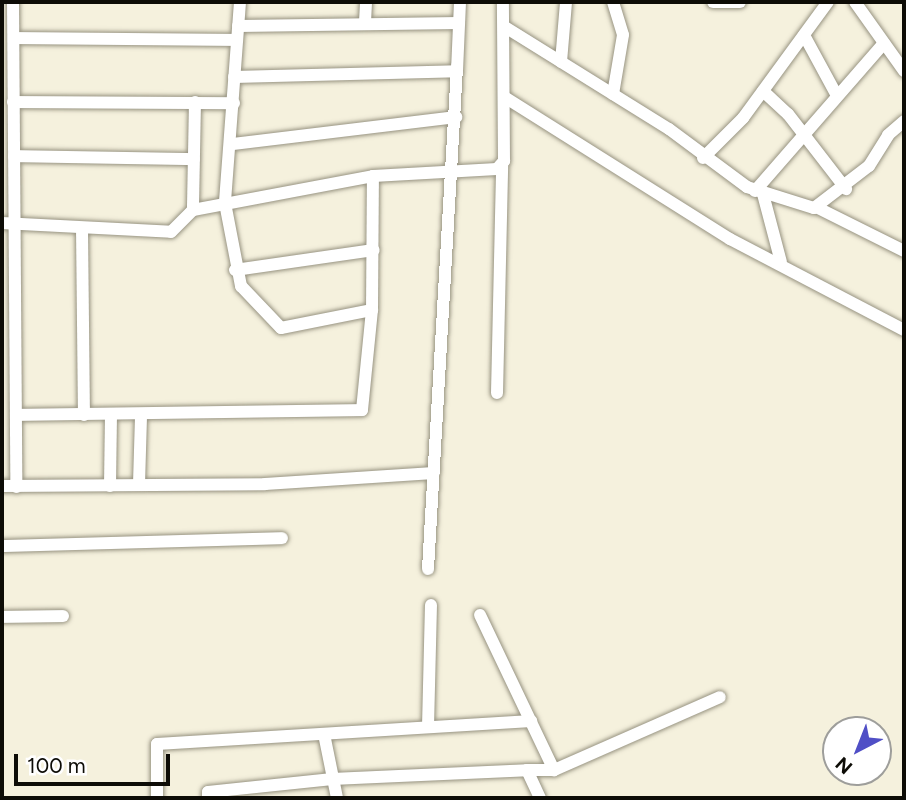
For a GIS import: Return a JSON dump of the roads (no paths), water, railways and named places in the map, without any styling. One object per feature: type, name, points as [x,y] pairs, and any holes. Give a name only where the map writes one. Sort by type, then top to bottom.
[{"type":"street","points":[[13,2],[14,156],[8,223],[16,415],[16,487]]},
{"type":"street","points":[[240,2],[234,77],[233,144],[225,203],[235,270],[250,300],[277,327],[372,310]]},
{"type":"street","points":[[365,22],[366,2]]},
{"type":"street","points":[[428,569],[456,117],[460,2]]},
{"type":"street","points":[[497,393],[506,98],[503,2]]},
{"type":"street","points":[[561,62],[566,2]]},
{"type":"street","points":[[613,2],[623,35],[613,94]]},
{"type":"street","points":[[713,2],[740,2]]},
{"type":"street","points":[[703,158],[763,92],[828,2]]},
{"type":"street","points":[[855,2],[904,71]]},
{"type":"street","points":[[15,38],[238,33],[365,22],[459,23]]},
{"type":"street","points":[[505,27],[670,129],[703,158],[759,192],[818,208],[904,251]]},
{"type":"street","points":[[804,35],[836,94]]},
{"type":"street","points":[[759,192],[836,94],[884,43]]},
{"type":"street","points":[[234,77],[457,71],[457,67]]},
{"type":"street","points":[[763,92],[803,135],[846,189]]},
{"type":"street","points":[[506,98],[730,239],[781,262],[796,275],[904,330]]},
{"type":"street","points":[[13,102],[234,103]]},
{"type":"street","points":[[193,209],[195,102]]},
{"type":"street","points":[[233,144],[456,117]]},
{"type":"street","points":[[818,208],[846,189],[904,121]]},
{"type":"street","points":[[14,156],[194,159]]},
{"type":"street","points":[[8,223],[171,232],[193,209],[373,176],[502,166]]},
{"type":"street","points":[[16,415],[141,416],[362,410],[372,310],[373,176]]},
{"type":"street","points":[[759,192],[781,262]]},
{"type":"street","points":[[82,228],[84,415]]},
{"type":"street","points":[[235,270],[374,250]]},
{"type":"street","points":[[110,486],[111,416]]},
{"type":"street","points":[[139,484],[141,416]]},
{"type":"street","points":[[2,486],[265,484],[433,473]]},
{"type":"street","points":[[2,546],[282,538]]},
{"type":"street","points":[[428,727],[431,605]]},
{"type":"street","points":[[2,617],[63,615]]},
{"type":"street","points":[[480,615],[554,770]]},
{"type":"street","points":[[208,798],[208,792],[332,779],[554,770],[720,697]]},
{"type":"street","points":[[157,798],[157,744],[531,721]]},
{"type":"street","points":[[324,734],[337,798]]},
{"type":"street","points":[[527,770],[540,798]]}]
